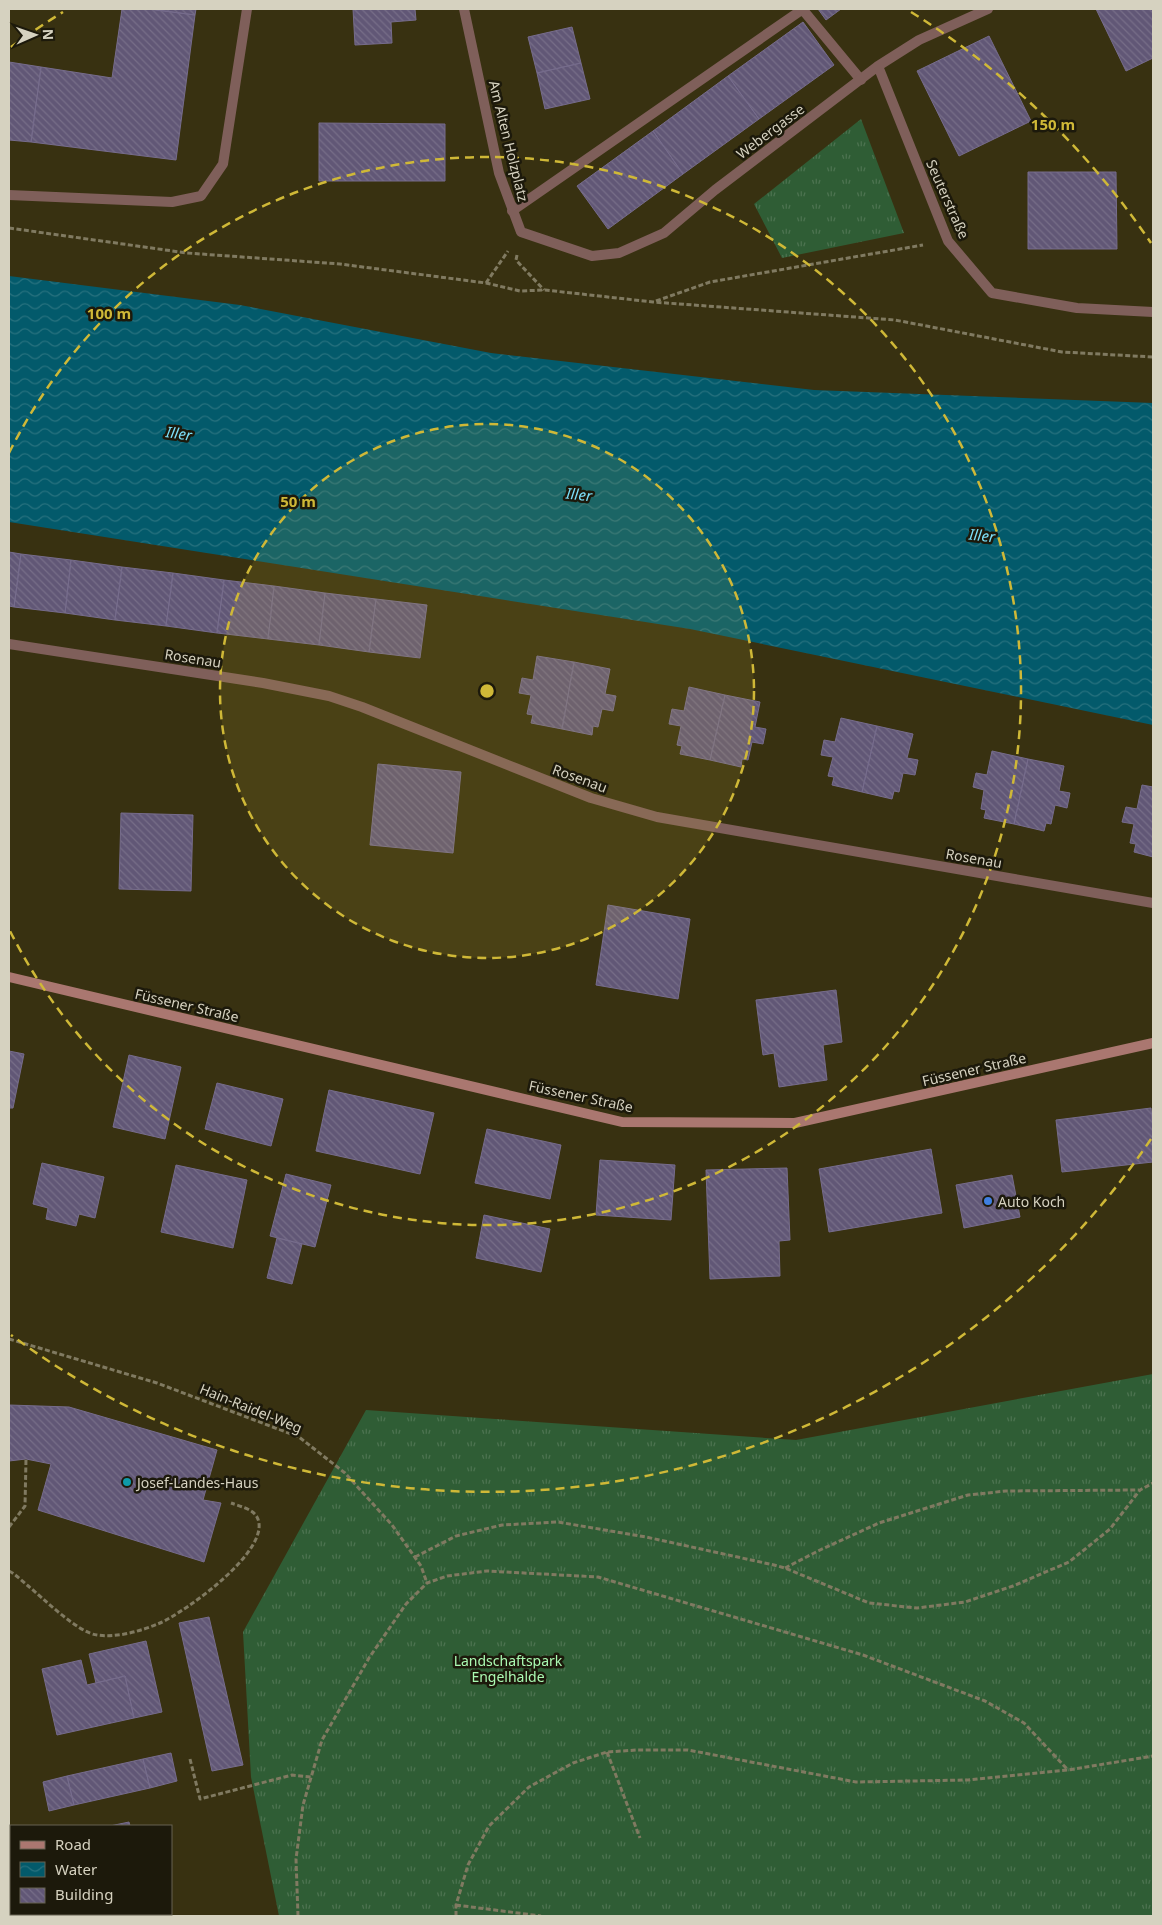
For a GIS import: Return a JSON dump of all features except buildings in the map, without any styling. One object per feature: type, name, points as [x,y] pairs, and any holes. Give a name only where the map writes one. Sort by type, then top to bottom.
[{"type":"street","points":[[9,195],[172,202],[201,196],[223,164],[247,9]]},
{"type":"street","name":"Am Alten Holzplatz","points":[[464,9],[500,173],[521,232]]},
{"type":"street","points":[[512,211],[803,9],[860,80]]},
{"type":"street","name":"Webergasse","points":[[521,232],[592,256],[619,253],[664,234],[715,190],[878,66],[919,40],[988,9]]},
{"type":"street","name":"Seuterstraße","points":[[878,66],[948,241],[992,294],[1077,308],[1153,312]]},
{"type":"street","name":"Rosenau","points":[[9,644],[264,683],[329,696],[362,707],[591,798],[658,817],[1153,903]]},
{"type":"street","name":"Füssener Straße","points":[[9,977],[622,1122],[795,1123],[1153,1043]]},
{"type":"path","points":[[9,228],[187,253],[340,264],[486,283],[520,292],[545,290],[653,302],[895,320],[1062,352],[1153,357]]},
{"type":"path","points":[[486,283],[521,232]]},
{"type":"path","points":[[521,232],[516,260],[545,290]]},
{"type":"path","points":[[653,302],[710,282],[948,241]]},
{"type":"path","name":"Hain-Raidel-Weg","points":[[9,1339],[157,1383],[299,1437],[345,1473],[392,1525],[421,1566],[428,1583]]},
{"type":"path","points":[[9,1527],[25,1506],[26,1458]]},
{"type":"path","points":[[415,1557],[456,1536],[502,1525],[558,1522],[646,1537],[785,1568],[869,1603],[917,1608],[965,1602],[1013,1586],[1069,1562],[1110,1529],[1140,1490],[1153,1483]]},
{"type":"path","points":[[785,1568],[879,1523],[968,1495],[1006,1491],[1140,1490]]},
{"type":"path","points":[[9,1571],[78,1627],[95,1635],[114,1637],[160,1623],[188,1606],[226,1576],[254,1544],[260,1529],[258,1517],[253,1512],[231,1503]]},
{"type":"path","points":[[298,1916],[296,1910],[296,1859],[303,1805],[322,1740],[369,1658],[406,1604],[428,1583],[447,1576],[487,1571],[598,1577],[863,1655],[985,1701],[1024,1723],[1068,1770]]},
{"type":"path","points":[[456,1916],[456,1905],[468,1865],[490,1826],[528,1787],[573,1763],[607,1752],[688,1750],[856,1782],[968,1780],[1068,1770],[1153,1756]]},
{"type":"path","points":[[607,1752],[640,1838]]},
{"type":"path","points":[[190,1759],[200,1799],[292,1775],[311,1777]]},
{"type":"path","points":[[456,1905],[541,1916]]},
{"type":"green space","points":[[861,119],[904,233],[782,258],[754,204]]},
{"type":"green space","name":"Landschaftspark Engelhalde","points":[[1153,1374],[1153,1916],[279,1916],[251,1777],[243,1632],[366,1410],[796,1440]]},
{"type":"water","name":"Iller","points":[[9,276],[240,305],[491,353],[814,390],[1153,403],[1153,725],[690,629],[9,522]]},
{"type":"place","name":"Auto Koch","points":[[988,1201]]},
{"type":"place","name":"Josef-Landes-Haus","points":[[127,1482]]}]
